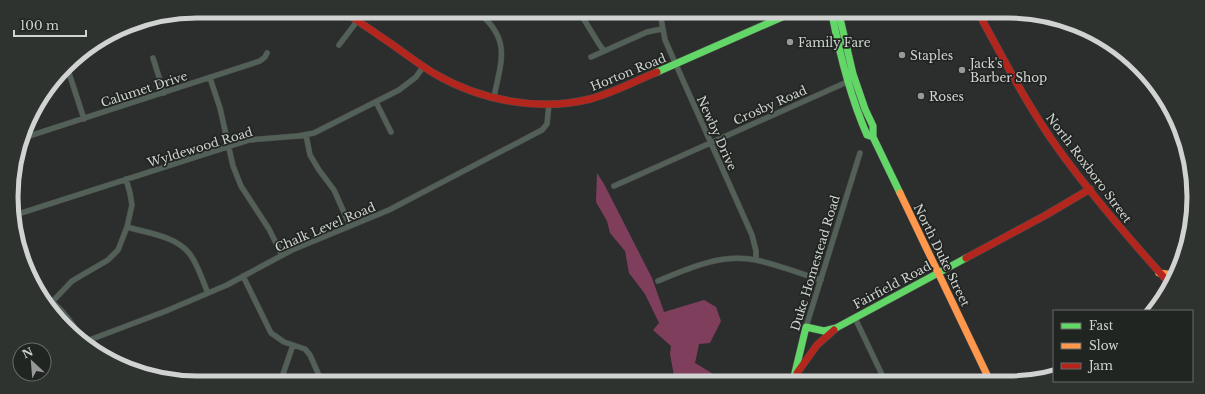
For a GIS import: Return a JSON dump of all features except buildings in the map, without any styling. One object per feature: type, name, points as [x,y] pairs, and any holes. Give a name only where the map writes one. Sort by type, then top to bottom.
[{"type":"main road","name":"Horton Road","points":[[355,18],[423,66],[462,88],[494,97],[522,102],[549,104],[575,102],[600,96],[780,18]]},
{"type":"main road","name":"North Duke Street","points":[[833,18],[840,59],[847,82],[867,135],[873,137]]},
{"type":"main road","name":"North Duke Street","points":[[840,18],[851,69],[875,131],[873,137],[988,376]]},
{"type":"main road","name":"North Roxboro Street","points":[[981,18],[1025,98],[1048,134],[1125,234],[1166,280]]},
{"type":"main road","name":"Fairfield Road","points":[[806,327],[824,331],[836,328],[1046,215],[1090,189]]},
{"type":"main road","points":[[1159,273],[1170,274]]},
{"type":"main road","name":"Duke Homestead Road","points":[[795,376],[806,327]]},
{"type":"main road","points":[[796,376],[817,345],[836,328]]},
{"type":"street","points":[[484,18],[496,32],[502,48],[501,71],[494,97]]},
{"type":"street","points":[[583,18],[604,51]]},
{"type":"street","name":"Newby Drive","points":[[661,18],[665,40],[752,235],[755,244],[756,260]]},
{"type":"street","points":[[339,45],[358,20]]},
{"type":"street","points":[[591,57],[647,32],[662,28]]},
{"type":"street","name":"Calumet Drive","points":[[28,136],[260,61],[267,53]]},
{"type":"street","points":[[153,58],[164,93]]},
{"type":"street","name":"Wyldewood Road","points":[[19,214],[228,146],[256,139],[306,135],[318,132],[399,90],[410,82],[423,66]]},
{"type":"street","points":[[69,72],[84,119]]},
{"type":"street","points":[[210,78],[220,108],[233,166],[241,186],[269,229],[282,255]]},
{"type":"street","name":"Crosby Road","points":[[614,186],[847,82]]},
{"type":"street","points":[[376,102],[391,132]]},
{"type":"street","name":"Chalk Level Road","points":[[89,340],[166,311],[208,293],[282,255],[389,210],[542,130],[547,124],[549,104]]},
{"type":"street","points":[[306,135],[310,155],[334,190],[350,226]]},
{"type":"street","name":"Duke Homestead Road","points":[[806,327],[860,153]]},
{"type":"street","points":[[52,302],[72,281],[112,257],[120,245],[127,227],[132,201],[126,180]]},
{"type":"street","points":[[127,227],[171,240],[183,247],[192,257],[208,293]]},
{"type":"street","points":[[658,281],[703,264],[740,259],[756,260],[821,280]]},
{"type":"street","points":[[243,276],[271,333],[280,339],[305,349],[310,355],[319,376]]},
{"type":"street","points":[[53,303],[70,320],[74,328]]},
{"type":"street","points":[[855,318],[883,376]]},
{"type":"street","points":[[282,376],[293,345]]},
{"type":"shaded area","points":[[597,173],[652,278],[664,312],[704,300],[716,307],[721,321],[710,343],[699,344],[695,363],[717,376],[674,376],[670,354],[671,346],[653,330],[659,323],[645,294],[629,273],[625,251],[610,233],[607,221],[596,202]]},
{"type":"traffic: fast","points":[[657,72],[780,18]]},
{"type":"traffic: fast","points":[[833,18],[838,45],[855,106],[867,135],[873,137]]},
{"type":"traffic: fast","points":[[840,18],[853,74],[865,109],[873,126],[873,137],[900,193]]},
{"type":"traffic: fast","points":[[794,376],[806,327],[824,331],[836,328],[966,258]]},
{"type":"traffic: slow","points":[[900,193],[988,376]]},
{"type":"traffic: slow","points":[[1159,273],[1170,274]]},
{"type":"traffic: jam","points":[[354,18],[435,74],[471,91],[510,101],[530,104],[570,103],[590,99],[616,90],[657,72]]},
{"type":"traffic: jam","points":[[981,18],[1027,100],[1059,150],[1113,219],[1167,280]]},
{"type":"traffic: jam","points":[[966,258],[1046,215],[1090,189]]},
{"type":"traffic: jam","points":[[797,373],[817,345],[834,330]]},
{"type":"place","name":"Family Fare","points":[[790,42]]},
{"type":"place","name":"Staples","points":[[902,55]]},
{"type":"place","name":"Jack's Barber Shop","points":[[962,70]]},
{"type":"place","name":"Roses","points":[[921,96]]}]
